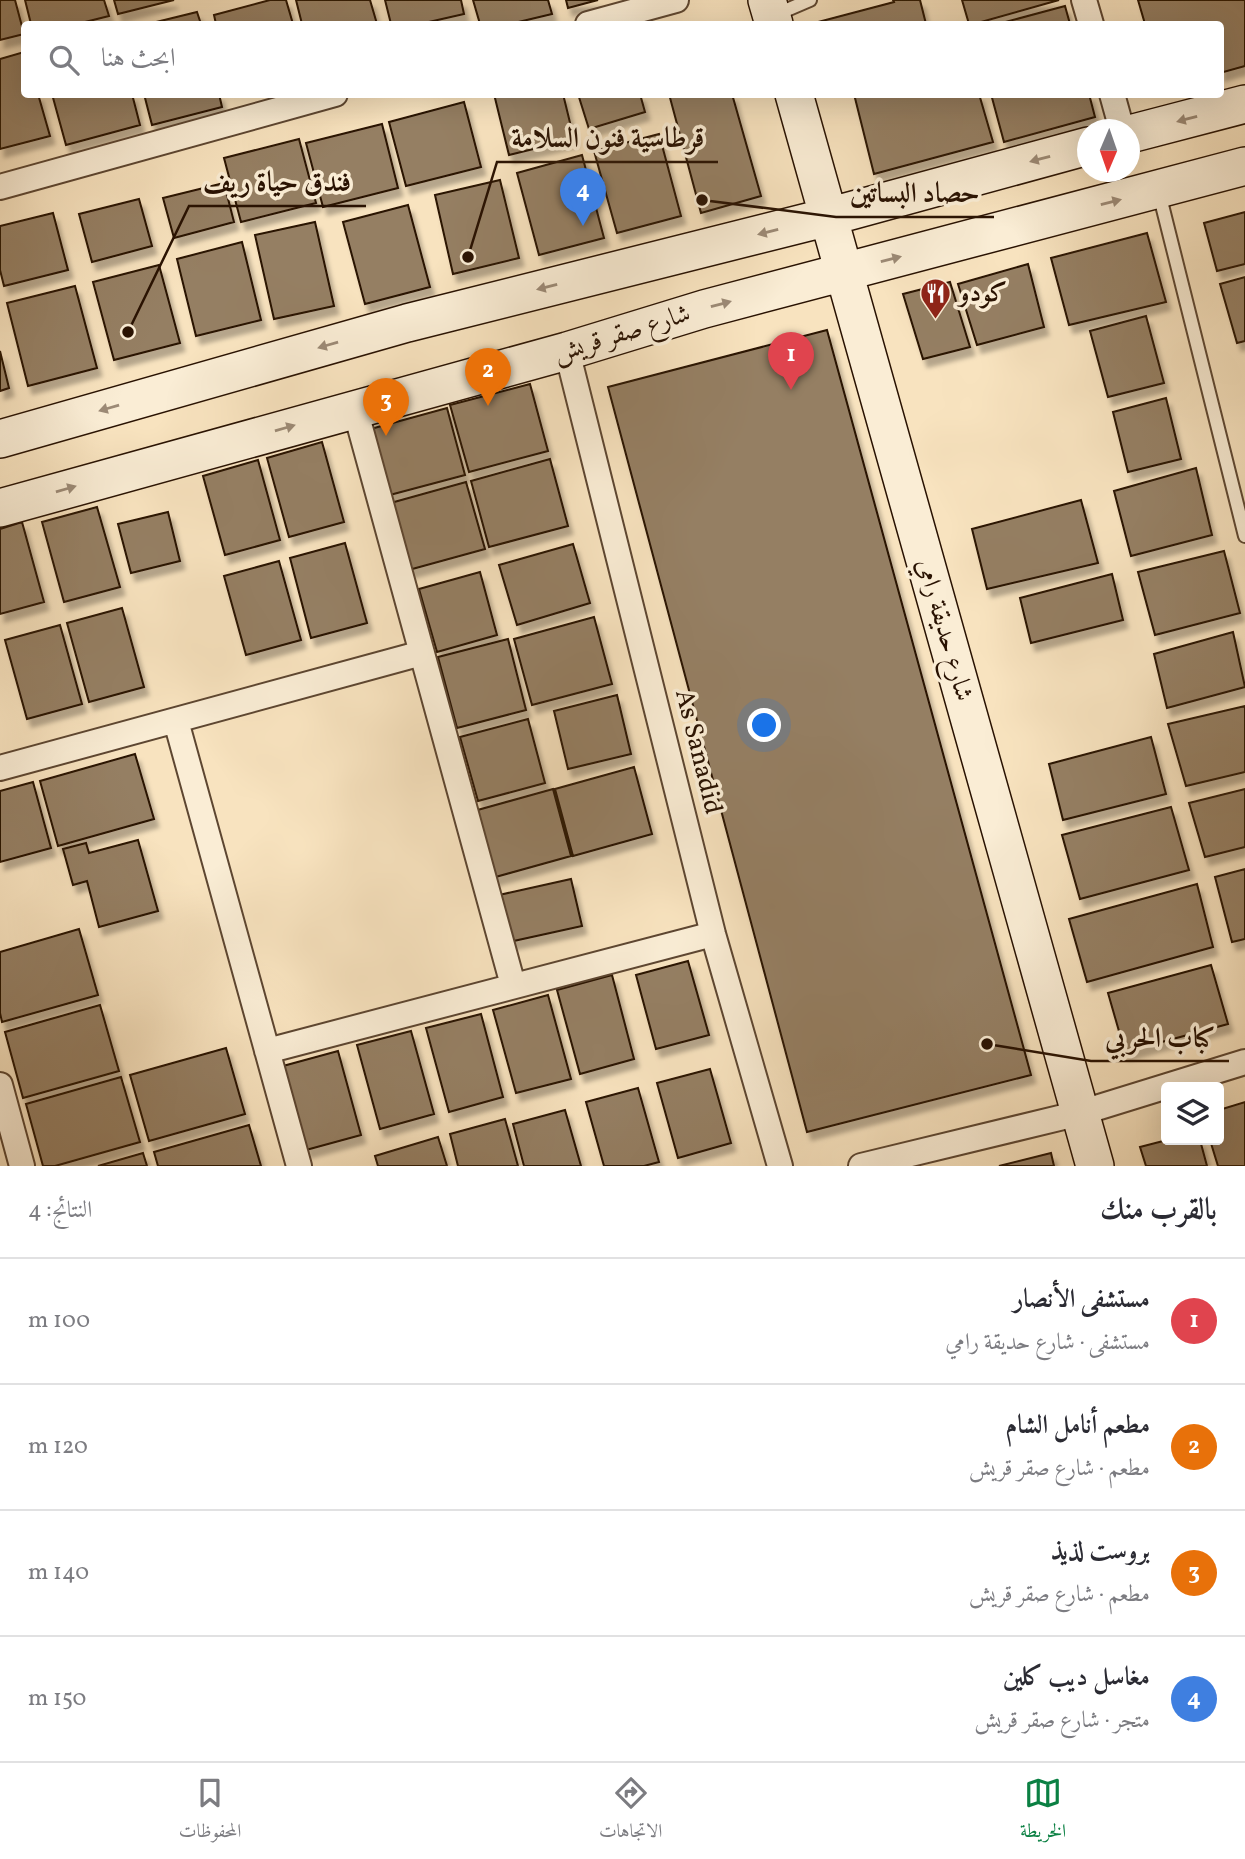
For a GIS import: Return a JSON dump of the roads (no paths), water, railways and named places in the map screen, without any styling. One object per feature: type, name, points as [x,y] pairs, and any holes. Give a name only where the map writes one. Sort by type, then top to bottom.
[{"type":"street","points":[[599,21],[676,0]]},
{"type":"street","points":[[1084,0],[1090,21]]},
{"type":"street","points":[[0,187],[321,98]]},
{"type":"street","name":"شارع حديقة رامي","points":[[795,98],[1095,1166]]},
{"type":"street","points":[[1113,98],[1119,119]]},
{"type":"street","points":[[1140,131],[1245,104]]},
{"type":"street","points":[[0,439],[407,323],[828,216],[1077,149]]},
{"type":"street","name":"شارع صقر قريش","points":[[0,508],[567,351],[704,309],[1245,166]]},
{"type":"street","name":"As Sanadid","points":[[567,351],[713,934],[780,1166]]},
{"type":"street","points":[[355,409],[513,985]]},
{"type":"street","points":[[0,768],[422,653]]},
{"type":"street","points":[[176,721],[299,1166]]},
{"type":"street","points":[[267,1051],[713,934]]},
{"type":"street","points":[[861,1166],[1080,1113],[1245,1062]]},
{"type":"street","points":[[0,1085],[22,1166]]},
{"type":"lane","points":[[771,14],[810,0]]},
{"type":"lane","points":[[1159,190],[1245,536]]},
{"type":"place","name":"حصاد البساتين","points":[[702,200]]},
{"type":"place","name":"مغاسل ديب كلين","points":[[583,226]]},
{"type":"place","name":"قرطاسية فنون السلامة","points":[[468,257]]},
{"type":"place","name":"كودو","points":[[936,321]]},
{"type":"place","name":"فندق حياة ريف","points":[[128,332]]},
{"type":"place","name":"مستشفى الأنصار","points":[[791,390]]},
{"type":"place","name":"مطعم أنامل الشام","points":[[488,406]]},
{"type":"place","name":"بروست لذيذ","points":[[386,436]]},
{"type":"place","name":"كباب الحربي","points":[[987,1044]]}]
